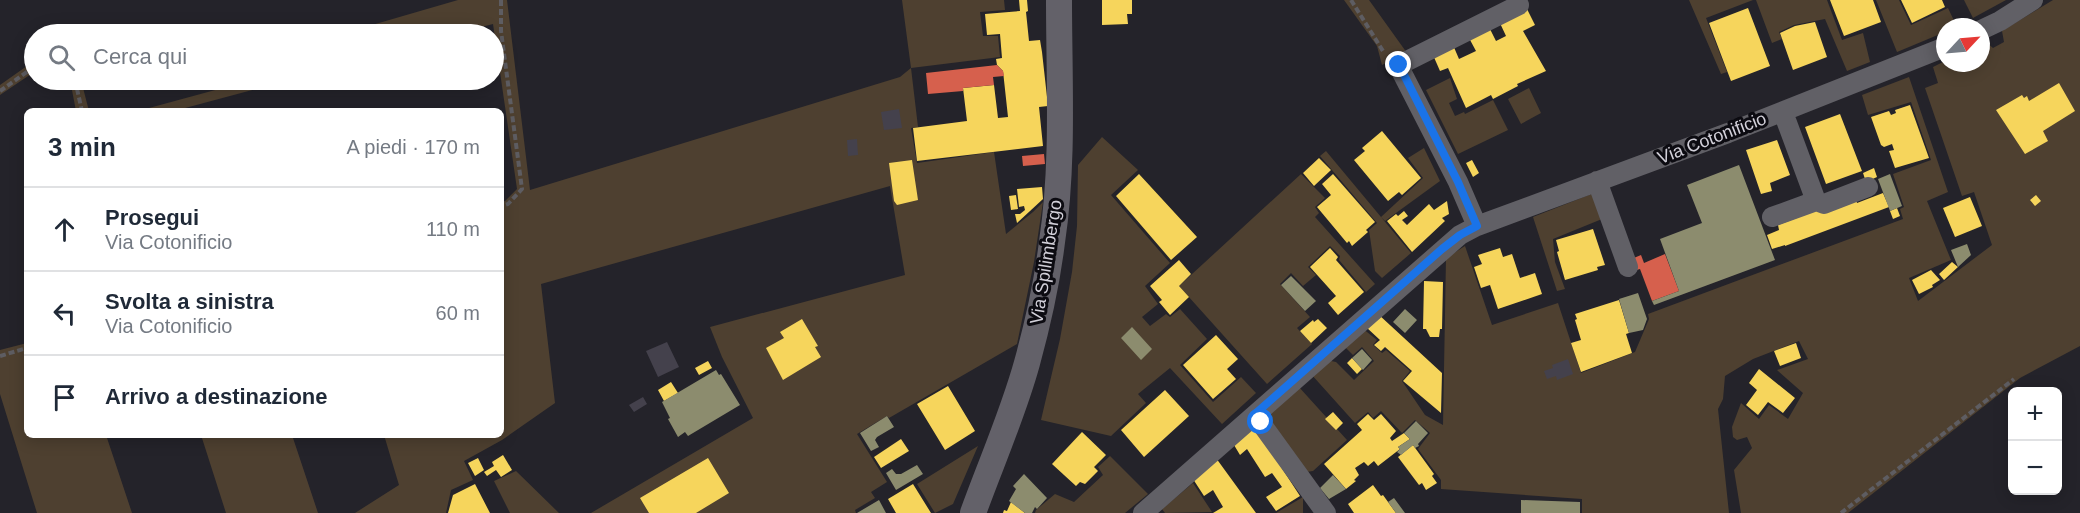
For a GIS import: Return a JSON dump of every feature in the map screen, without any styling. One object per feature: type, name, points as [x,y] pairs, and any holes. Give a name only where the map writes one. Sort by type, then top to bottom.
[{"type":"main road","name":"Via Spilimbergo","points":[[972,513],[1011,412],[1027,363],[1040,312],[1053,241],[1059,170],[1059,0]]},
{"type":"street","points":[[1990,26],[2033,0]]},
{"type":"street","points":[[1477,226],[1458,182],[1398,64],[1519,5]]},
{"type":"street","name":"Via Cotonificio","points":[[1143,513],[1460,235],[1477,226],[1783,112],[1936,51]]},
{"type":"street","points":[[1783,112],[1816,201]]},
{"type":"street","points":[[1597,181],[1628,267]]},
{"type":"street","points":[[1772,217],[1816,201],[1824,204],[1868,187]]},
{"type":"street","points":[[1255,414],[1326,513]]},
{"type":"path","points":[[501,0],[501,24]]},
{"type":"path","points":[[1351,0],[1388,57],[1398,64]]},
{"type":"path","points":[[504,54],[522,189],[508,204],[504,205]]},
{"type":"path","points":[[0,91],[24,74]]},
{"type":"path","points":[[77,90],[81,108]]},
{"type":"path","points":[[0,356],[24,349]]},
{"type":"path","points":[[1842,513],[2014,379]]},
{"type":"shaded area","points":[[458,0],[507,0],[530,190],[900,77],[911,68],[918,127],[911,128],[917,163],[994,152],[1006,234],[1043,202],[1034,262],[1017,344],[857,434],[887,482],[871,492],[875,498],[855,510],[856,513],[591,513],[753,418],[722,357],[710,327],[905,275],[890,186],[541,284],[555,403],[502,440],[464,461],[473,480],[451,490],[446,513],[355,513],[399,485],[385,438],[504,438],[504,201],[517,189],[503,90],[504,24],[375,24]]},
{"type":"shaded area","points":[[902,0],[1004,0],[1005,10],[980,12],[983,36],[998,36],[1000,57],[911,68]]},
{"type":"shaded area","points":[[1344,0],[1369,0],[1407,53],[1382,65],[1377,46]]},
{"type":"shaded area","points":[[1689,0],[1753,0],[1706,18],[1727,72],[1721,74]]},
{"type":"shaded area","points":[[1756,0],[1827,0],[1842,40],[1863,33],[1870,62],[1847,71],[1825,19],[1794,25],[1779,32],[1782,39],[1772,43]]},
{"type":"shaded area","points":[[1876,0],[1899,0],[1911,25],[1948,8],[1953,18],[1936,18],[1936,36],[1897,52]]},
{"type":"shaded area","points":[[1964,0],[2006,0],[1973,18]]},
{"type":"shaded area","points":[[2053,0],[2080,0],[2080,346],[2020,378],[1848,513],[1741,513],[1734,470],[1752,448],[1747,437],[1737,440],[1733,437],[1732,427],[1741,403],[1759,419],[1769,405],[1788,419],[1803,393],[1777,370],[1808,359],[1799,341],[1753,359],[1725,376],[1723,399],[1718,409],[1729,513],[1582,513],[1582,499],[1441,489],[1441,480],[1418,449],[1430,433],[1415,420],[1402,433],[1381,411],[1373,418],[1368,412],[1355,423],[1311,374],[1326,360],[1336,362],[1354,380],[1374,361],[1362,347],[1353,355],[1343,345],[1362,328],[1377,340],[1373,345],[1382,353],[1386,350],[1410,371],[1402,381],[1425,415],[1443,425],[1446,258],[1465,246],[1492,325],[1558,303],[1581,373],[1635,352],[1649,319],[1648,314],[1903,219],[1900,209],[1904,207],[1893,174],[1931,160],[1911,102],[1868,115],[1862,95],[1909,77],[1948,192],[1927,201],[1951,260],[1909,278],[1918,301],[1992,245],[1974,192],[1962,196],[1925,88],[1938,83],[1933,67],[1936,66],[1936,72],[1990,72],[1990,45],[1993,48],[2004,42],[2002,31]]},
{"type":"shaded area","points":[[24,68],[24,79],[0,95],[0,85]]},
{"type":"shaded area","points":[[1450,78],[1457,99],[1449,103],[1455,116],[1464,112],[1465,114],[1493,100],[1508,130],[1458,154],[1426,90]]},
{"type":"shaded area","points":[[1529,88],[1541,113],[1521,124],[1508,99]]},
{"type":"shaded area","points":[[72,90],[84,90],[88,108],[75,108]]},
{"type":"shaded area","points":[[215,90],[253,90],[185,108],[149,108]]},
{"type":"shaded area","points":[[1102,137],[1138,170],[1111,195],[1170,263],[1145,286],[1158,304],[1142,317],[1150,326],[1166,314],[1170,317],[1180,309],[1207,339],[1180,365],[1213,402],[1241,377],[1256,393],[1222,424],[1170,368],[1138,394],[1146,403],[1111,436],[1041,420],[1060,339],[1072,272],[1077,226],[1078,165]]},
{"type":"shaded area","points":[[1424,148],[1440,181],[1385,221],[1381,217],[1423,178],[1408,158]]},
{"type":"shaded area","points":[[1326,151],[1411,253],[1382,278],[1375,271],[1369,230],[1377,223],[1320,156]]},
{"type":"shaded area","points":[[1301,174],[1325,198],[1315,207],[1319,213],[1315,217],[1375,284],[1366,292],[1330,246],[1308,267],[1316,275],[1303,286],[1291,273],[1280,284],[1310,317],[1297,328],[1312,344],[1267,384],[1179,286]]},
{"type":"shaded area","points":[[1594,193],[1602,219],[1553,239],[1555,262],[1565,289],[1557,291],[1533,217]]},
{"type":"shaded area","points":[[24,344],[24,438],[107,438],[132,513],[37,513],[0,394],[0,350]]},
{"type":"shaded area","points":[[1298,386],[1347,440],[1313,471],[1306,472],[1265,416]]},
{"type":"shaded area","points":[[202,438],[293,438],[318,513],[226,513]]},
{"type":"shaded area","points":[[978,446],[953,504],[935,513],[917,484]]},
{"type":"shaded area","points":[[1110,456],[1148,494],[1125,513],[1035,513],[1055,494],[1074,502],[1103,475],[1098,467]]},
{"type":"shaded area","points":[[516,471],[559,513],[510,513],[494,481]]},
{"type":"shaded area","points":[[1193,483],[1212,512],[1165,513],[1162,509]]},
{"type":"shaded area","points":[[1303,497],[1303,513],[1276,513]]},
{"type":"building: Abitazioni","points":[[1019,0],[1027,0],[1029,41],[1040,40],[1042,52],[1048,106],[1039,107],[1043,146],[917,161],[913,128],[967,121],[963,88],[994,85],[998,118],[1008,117],[1003,71],[997,65],[996,59],[1002,58],[1000,34],[987,35],[985,14],[1020,11]]},
{"type":"building: Abitazioni","points":[[1102,0],[1132,0],[1132,14],[1127,14],[1128,24],[1102,25]]},
{"type":"building: Abitazioni","points":[[1830,0],[1873,0],[1881,22],[1844,36]]},
{"type":"building: Abitazioni","points":[[1901,0],[1942,0],[1945,7],[1912,23]]},
{"type":"building: Abitazioni","points":[[1526,7],[1535,25],[1523,31],[1546,71],[1517,84],[1518,86],[1493,99],[1491,95],[1466,108],[1448,68],[1440,71],[1433,55],[1453,45],[1459,59],[1476,51],[1469,38],[1489,27],[1496,41],[1506,36],[1499,21]]},
{"type":"building: Abitazioni","points":[[1748,8],[1770,66],[1731,81],[1709,23]]},
{"type":"building: Abitazioni","points":[[1815,22],[1827,57],[1793,70],[1780,33],[1795,26]]},
{"type":"building: Abitazioni","points":[[2059,83],[2075,111],[2043,131],[2048,141],[2025,154],[1996,110],[2022,95],[2024,98],[2027,96],[2029,101]]},
{"type":"building: Abitazioni","points":[[1910,105],[1929,158],[1895,168],[1889,151],[1894,150],[1892,144],[1884,147],[1881,145],[1871,117],[1889,111],[1891,115],[1896,113],[1895,110]]},
{"type":"building: Abitazioni","points":[[1840,114],[1862,171],[1826,184],[1805,127]]},
{"type":"building: Abitazioni","points":[[1382,131],[1421,178],[1402,195],[1399,192],[1388,201],[1354,160],[1365,151],[1362,148]]},
{"type":"building: Abitazioni","points":[[1777,140],[1790,175],[1770,183],[1772,191],[1761,194],[1746,150]]},
{"type":"building: Abitazioni","points":[[1319,158],[1331,170],[1314,186],[1303,173]]},
{"type":"building: Abitazioni","points":[[912,160],[918,200],[897,205],[894,201],[889,163]]},
{"type":"building: Abitazioni","points":[[1472,160],[1479,173],[1473,177],[1466,163]]},
{"type":"building: Abitazioni","points":[[1874,168],[1877,177],[1866,182],[1863,173]]},
{"type":"building: Abitazioni","points":[[1139,174],[1197,237],[1171,260],[1116,196]]},
{"type":"building: Abitazioni","points":[[1333,174],[1375,222],[1366,230],[1368,232],[1352,246],[1317,207],[1331,195],[1322,184]]},
{"type":"building: Abitazioni","points":[[1042,187],[1043,199],[1017,223],[1015,214],[1020,214],[1025,210],[1024,206],[1019,207],[1017,189]]},
{"type":"building: Abitazioni","points":[[1883,193],[1889,207],[1772,249],[1767,235],[1779,230],[1778,225],[1855,196],[1857,203]]},
{"type":"building: Abitazioni","points":[[1016,195],[1018,209],[1011,210],[1009,196]]},
{"type":"building: Abitazioni","points":[[2036,195],[2041,201],[2035,206],[2030,200]]},
{"type":"building: Abitazioni","points":[[1970,197],[1982,226],[1955,237],[1943,208]]},
{"type":"building: Abitazioni","points":[[1447,201],[1449,214],[1442,218],[1445,221],[1412,252],[1387,221],[1404,211],[1408,216],[1402,220],[1407,225],[1429,204],[1434,210]]},
{"type":"building: Abitazioni","points":[[1897,208],[1900,216],[1893,219],[1890,211]]},
{"type":"building: Abitazioni","points":[[1593,229],[1605,265],[1597,267],[1598,270],[1565,280],[1556,240]]},
{"type":"building: Abitazioni","points":[[1330,248],[1338,257],[1336,260],[1364,292],[1338,315],[1328,303],[1336,296],[1310,267]]},
{"type":"building: Abitazioni","points":[[1500,248],[1503,257],[1512,254],[1520,278],[1535,273],[1542,294],[1498,309],[1490,285],[1481,288],[1474,267],[1482,264],[1478,255]]},
{"type":"building: Abitazioni","points":[[1179,260],[1191,274],[1179,286],[1189,297],[1170,315],[1159,302],[1162,300],[1150,286]]},
{"type":"building: Abitazioni","points":[[1952,262],[1958,267],[1944,280],[1939,274]]},
{"type":"building: Abitazioni","points":[[1931,270],[1940,280],[1932,285],[1933,287],[1919,294],[1912,280]]},
{"type":"building: Abitazioni","points":[[1424,281],[1443,282],[1442,329],[1440,329],[1439,337],[1430,337],[1426,329],[1423,329]]},
{"type":"building: Abitazioni","points":[[1619,300],[1629,333],[1626,334],[1632,353],[1581,372],[1571,343],[1581,340],[1575,314]]},
{"type":"building: Abitazioni","points":[[1378,314],[1442,373],[1441,413],[1403,381],[1412,371],[1385,347],[1381,351],[1374,345],[1380,340],[1366,327]]},
{"type":"building: Abitazioni","points":[[802,319],[818,346],[815,347],[821,357],[783,380],[766,348],[784,338],[780,332]]},
{"type":"building: Abitazioni","points":[[1318,319],[1327,328],[1311,343],[1300,331],[1313,320],[1314,322]]},
{"type":"building: Abitazioni","points":[[1216,335],[1238,359],[1227,369],[1236,379],[1213,399],[1183,365]]},
{"type":"building: Abitazioni","points":[[1796,343],[1801,358],[1780,366],[1774,351]]},
{"type":"building: Abitazioni","points":[[1352,358],[1362,369],[1357,374],[1347,363]]},
{"type":"building: Abitazioni","points":[[708,361],[712,368],[699,375],[695,368]]},
{"type":"building: Abitazioni","points":[[1759,369],[1795,398],[1783,413],[1768,402],[1758,415],[1746,405],[1757,390],[1749,383]]},
{"type":"building: Abitazioni","points":[[671,382],[678,393],[664,401],[658,390]]},
{"type":"building: Abitazioni","points":[[948,386],[975,431],[945,450],[917,404]]},
{"type":"building: Abitazioni","points":[[1165,390],[1189,416],[1144,457],[1121,430]]},
{"type":"building: Abitazioni","points":[[1333,412],[1343,423],[1336,430],[1325,419]]},
{"type":"building: Abitazioni","points":[[1368,414],[1374,420],[1381,414],[1396,431],[1390,438],[1392,441],[1404,433],[1410,439],[1378,466],[1374,461],[1368,466],[1364,462],[1355,468],[1359,475],[1354,480],[1356,481],[1346,489],[1324,464],[1362,430],[1357,424]]},
{"type":"building: Abitazioni","points":[[1253,424],[1300,496],[1276,511],[1266,497],[1282,487],[1272,473],[1265,477],[1247,449],[1240,455],[1234,445]]},
{"type":"building: Abitazioni","points":[[1082,432],[1106,455],[1094,467],[1098,471],[1085,484],[1080,482],[1076,486],[1052,464]]},
{"type":"building: Abitazioni","points":[[901,439],[909,451],[881,468],[874,457]]},
{"type":"building: Abitazioni","points":[[1413,445],[1434,474],[1432,476],[1437,483],[1426,490],[1422,483],[1419,485],[1398,457]]},
{"type":"building: Abitazioni","points":[[503,455],[512,470],[501,477],[496,470],[487,476],[484,472],[494,466],[492,462]]},
{"type":"building: Abitazioni","points":[[478,458],[484,470],[475,476],[468,463]]},
{"type":"building: Abitazioni","points":[[708,458],[729,493],[696,513],[649,513],[640,498]]},
{"type":"building: Abitazioni","points":[[1216,458],[1256,513],[1213,513],[1223,507],[1213,490],[1204,496],[1193,479]]},
{"type":"building: Abitazioni","points":[[475,484],[490,513],[448,513],[453,495]]},
{"type":"building: Abitazioni","points":[[913,484],[931,513],[896,513],[888,499]]},
{"type":"building: Abitazioni","points":[[1373,485],[1396,513],[1354,513],[1348,504]]},
{"type":"building: Abitazioni","points":[[1011,502],[1025,513],[1003,513],[1004,510],[1007,511]]},
{"type":"building: Negozi","points":[[997,65],[1003,71],[1004,76],[993,77],[994,85],[928,94],[926,73]]},
{"type":"building: Negozi","points":[[1044,154],[1045,164],[1023,166],[1022,156]]},
{"type":"building: Negozi","points":[[1665,254],[1679,291],[1652,301],[1640,269],[1633,271],[1629,260],[1641,255],[1644,263]]},
{"type":"building: Industria","points":[[1739,165],[1775,260],[1654,305],[1652,301],[1679,291],[1660,239],[1702,223],[1687,185]]},
{"type":"building: Industria","points":[[1890,174],[1902,206],[1890,211],[1878,179]]},
{"type":"building: Industria","points":[[1967,244],[1971,255],[1958,267],[1951,250]]},
{"type":"building: Industria","points":[[1291,276],[1316,301],[1305,311],[1281,285]]},
{"type":"building: Industria","points":[[1638,293],[1647,319],[1643,330],[1629,333],[1619,299]]},
{"type":"building: Industria","points":[[1405,309],[1417,320],[1405,333],[1393,322]]},
{"type":"building: Industria","points":[[1132,327],[1152,349],[1141,360],[1121,338]]},
{"type":"building: Industria","points":[[1362,349],[1372,360],[1363,370],[1352,358]]},
{"type":"building: Industria","points":[[716,370],[719,375],[721,374],[740,405],[688,436],[685,432],[678,437],[662,402]]},
{"type":"building: Industria","points":[[887,416],[894,427],[877,437],[875,440],[879,447],[871,451],[860,433]]},
{"type":"building: Industria","points":[[1416,421],[1428,433],[1418,444],[1419,446],[1415,448],[1413,445],[1401,455],[1397,452],[1400,449],[1398,447],[1410,439],[1404,433]]},
{"type":"building: Industria","points":[[917,465],[923,474],[896,490],[886,473],[892,469],[896,474],[901,474]]},
{"type":"building: Industria","points":[[1024,474],[1047,498],[1037,509],[1035,507],[1032,513],[1025,513],[1009,501],[1016,489],[1013,486]]},
{"type":"building: Industria","points":[[1333,475],[1346,489],[1329,499],[1320,488]]},
{"type":"building: Industria","points":[[1394,498],[1405,513],[1396,513],[1388,502]]},
{"type":"building: Industria","points":[[879,500],[886,513],[857,513]]},
{"type":"building: Industria","points":[[1521,500],[1580,502],[1580,513],[1521,513]]},
{"type":"building: Altro","points":[[899,109],[902,128],[884,130],[881,112]]},
{"type":"building: Altro","points":[[857,139],[858,155],[848,156],[847,140]]},
{"type":"building: Altro","points":[[667,342],[679,367],[658,377],[646,351]]},
{"type":"building: Altro","points":[[1568,359],[1573,374],[1557,380],[1556,376],[1547,379],[1544,371]]},
{"type":"building: Altro","points":[[643,397],[647,404],[634,412],[629,405]]},
{"type":"route","points":[[1261,422],[1255,414],[1442,249],[1460,235],[1477,226],[1458,182],[1399,65]]}]
